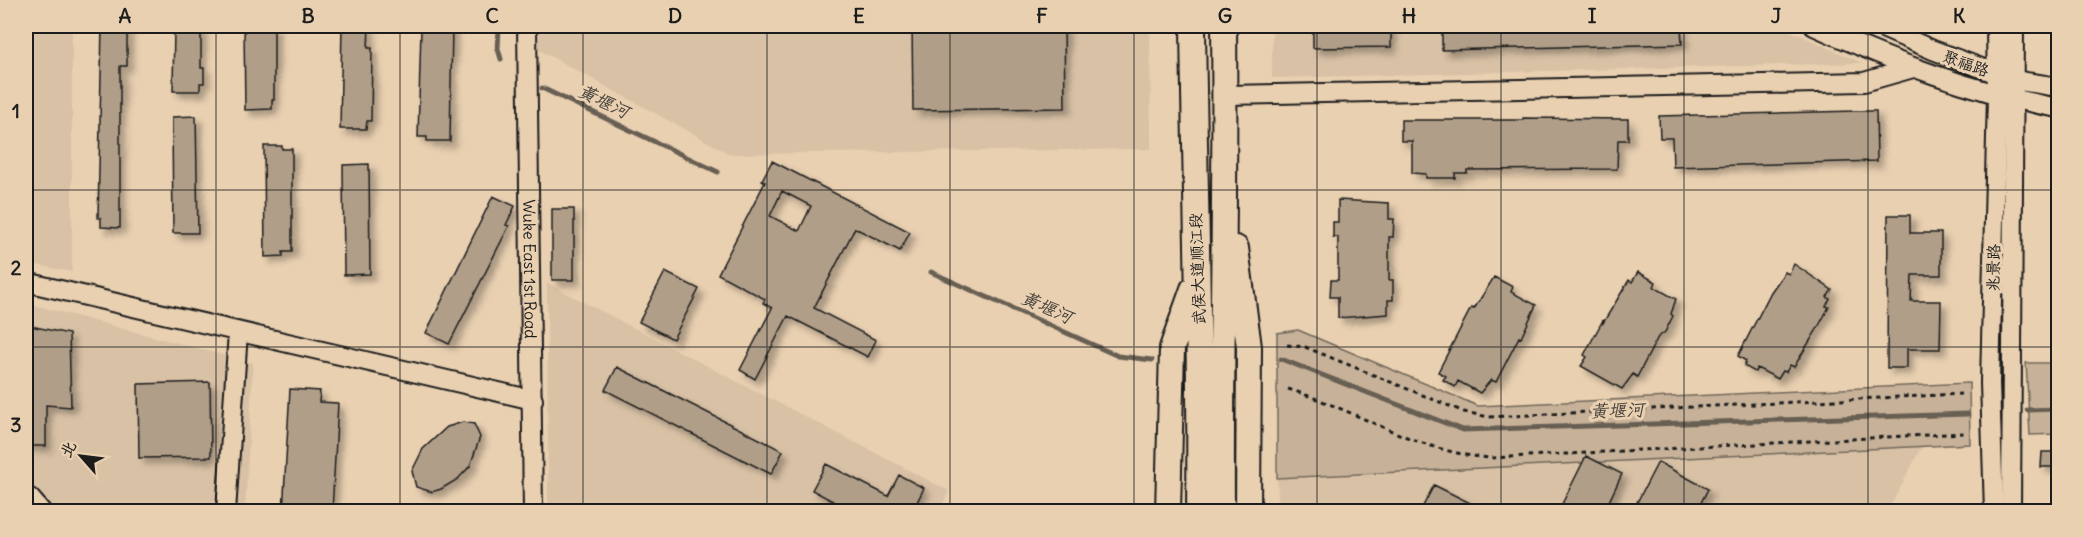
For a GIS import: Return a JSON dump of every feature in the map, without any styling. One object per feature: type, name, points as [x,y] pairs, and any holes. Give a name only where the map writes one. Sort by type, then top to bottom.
[{"type":"main road","name":"武侯大道顺江段","points":[[1193,26],[1196,281],[1201,350],[1199,512]]},
{"type":"main road","name":"武侯大道顺江段","points":[[1222,512],[1221,345],[1226,177],[1224,26]]},
{"type":"main road","points":[[1226,177],[1249,347],[1248,512]]},
{"type":"main road","points":[[1168,512],[1172,348],[1196,281]]},
{"type":"street","name":"Wuke East 1st Road","points":[[527,26],[533,512]]},
{"type":"street","points":[[1814,26],[1913,68],[2006,98],[2058,108]]},
{"type":"street","name":"聚福路","points":[[1878,26],[1933,50],[2013,80],[2058,87]]},
{"type":"street","name":"兆景路","points":[[1996,26],[1996,73],[2006,98],[2011,512]]},
{"type":"street","name":"兆景路","points":[[1994,512],[1990,383],[2006,98],[2013,80],[2014,26]]},
{"type":"street","points":[[1225,95],[1864,82],[1913,68]]},
{"type":"street","points":[[26,282],[532,400]]},
{"type":"street","points":[[226,512],[238,332]]},
{"type":"street","points":[[26,498],[30,498],[42,512]]},
{"type":"path","points":[[1287,345],[1305,347],[1464,412],[1489,417],[1960,394]]},
{"type":"path","points":[[1288,389],[1314,397],[1441,449],[1465,456],[1490,458],[1964,433]]},
{"type":"shaded area","points":[[26,26],[72,26],[72,272],[26,263]]},
{"type":"shaded area","points":[[539,26],[1150,26],[1151,149],[730,154],[539,50]]},
{"type":"shaded area","points":[[1272,26],[1780,26],[1862,63],[1272,78]]},
{"type":"shaded area","points":[[547,283],[949,491],[939,511],[548,511]]},
{"type":"shaded area","points":[[26,303],[253,363],[245,511],[26,511]]},
{"type":"shaded area","points":[[1298,330],[1478,406],[1969,383],[1970,444],[1277,478],[1277,333]]},
{"type":"shaded area","points":[[2026,363],[2058,363],[2058,434],[2030,435]]},
{"type":"shaded area","points":[[1922,446],[1888,511],[1279,511],[1277,478]]},
{"type":"building","points":[[102,26],[127,26],[127,66],[120,66],[120,228],[101,227],[101,218],[98,218]]},
{"type":"building","points":[[174,26],[201,26],[201,68],[204,68],[204,83],[200,83],[200,91],[173,91]]},
{"type":"building","points":[[244,26],[274,26],[272,109],[245,110]]},
{"type":"building","points":[[342,26],[369,26],[368,48],[372,48],[371,121],[367,121],[366,129],[340,129]]},
{"type":"building","points":[[429,26],[452,26],[450,141],[427,141],[427,137],[418,137],[421,29],[429,30]]},
{"type":"building","points":[[912,26],[1064,26],[1065,108],[913,110]]},
{"type":"building","points":[[1313,26],[1391,26],[1391,47],[1313,48]]},
{"type":"building","points":[[1483,26],[1681,26],[1682,44],[1442,50],[1442,33],[1484,32]]},
{"type":"building","points":[[1876,111],[1877,161],[1673,167],[1672,138],[1660,138],[1659,116]]},
{"type":"building","points":[[196,116],[198,233],[173,233],[172,117]]},
{"type":"building","points":[[1523,118],[1628,119],[1628,140],[1618,140],[1617,169],[1467,170],[1467,173],[1455,173],[1455,178],[1426,178],[1426,174],[1412,173],[1412,141],[1401,141],[1401,120],[1523,120]]},
{"type":"building","points":[[264,146],[282,146],[282,149],[292,149],[292,252],[283,252],[283,256],[265,257]]},
{"type":"building","points":[[772,161],[910,232],[900,251],[855,228],[814,308],[876,340],[868,357],[788,316],[755,379],[740,370],[772,308],[763,303],[765,299],[718,274],[765,182],[762,180]],"holes":[[[782,191],[811,206],[799,231],[770,216]]]},
{"type":"building","points":[[369,164],[370,274],[344,275],[343,165]]},
{"type":"building","points":[[493,196],[515,206],[506,225],[509,226],[449,344],[426,333]]},
{"type":"building","points":[[1338,200],[1389,203],[1389,219],[1394,219],[1393,237],[1389,237],[1389,280],[1393,280],[1393,300],[1388,300],[1388,314],[1338,318],[1338,297],[1330,297],[1331,280],[1338,280],[1338,237],[1333,237],[1333,222],[1338,222]]},
{"type":"building","points":[[552,209],[574,209],[574,280],[552,280]]},
{"type":"building","points":[[1888,215],[1910,215],[1910,233],[1941,233],[1941,275],[1912,275],[1911,301],[1941,301],[1940,349],[1907,349],[1907,368],[1887,368]]},
{"type":"building","points":[[1794,264],[1832,290],[1827,297],[1830,299],[1826,306],[1829,307],[1816,331],[1794,367],[1790,365],[1778,379],[1757,368],[1755,372],[1744,366],[1746,361],[1738,356],[1771,292],[1785,272],[1789,274]]},
{"type":"building","points":[[665,272],[699,289],[673,339],[639,322]]},
{"type":"building","points":[[1638,272],[1656,282],[1654,287],[1676,299],[1671,314],[1673,316],[1665,332],[1658,337],[1637,377],[1633,374],[1622,389],[1581,366],[1587,357],[1584,355],[1603,320],[1603,323],[1629,280],[1632,282]]},
{"type":"building","points":[[1494,277],[1513,287],[1511,292],[1536,305],[1521,338],[1519,337],[1496,382],[1491,380],[1480,393],[1458,381],[1455,387],[1443,380],[1446,376],[1438,372],[1471,308],[1474,309]]},
{"type":"building","points":[[26,325],[69,334],[71,407],[46,405],[46,446],[26,446]]},
{"type":"building","points":[[617,367],[783,451],[771,474],[605,390]]},
{"type":"building","points":[[210,382],[211,457],[139,458],[138,384]]},
{"type":"building","points":[[290,389],[320,391],[319,402],[338,403],[332,512],[283,512]]},
{"type":"building","points":[[463,422],[474,424],[480,437],[470,466],[458,479],[441,489],[432,492],[416,487],[412,471],[423,449],[447,427]]},
{"type":"building","points":[[2042,452],[2058,452],[2058,467],[2041,467]]},
{"type":"building","points":[[1586,456],[1622,474],[1604,512],[1558,512]]},
{"type":"building","points":[[1658,462],[1708,489],[1696,512],[1632,512]]},
{"type":"building","points":[[826,464],[888,496],[899,475],[924,488],[912,512],[853,512],[812,490]]},
{"type":"building","points":[[1434,485],[1488,512],[1420,512]]},
{"type":"waterway","name":"黄堰河","points":[[499,26],[498,49],[501,59]]},
{"type":"waterway","name":"黄堰河","points":[[542,88],[718,172]]},
{"type":"waterway","name":"黄堰河","points":[[931,272],[1118,356],[1152,360]]},
{"type":"waterway","name":"黄堰河","points":[[1281,359],[1463,430],[1968,414]]},
{"type":"waterway","name":"黄堰河","points":[[2027,410],[2058,409]]}]
